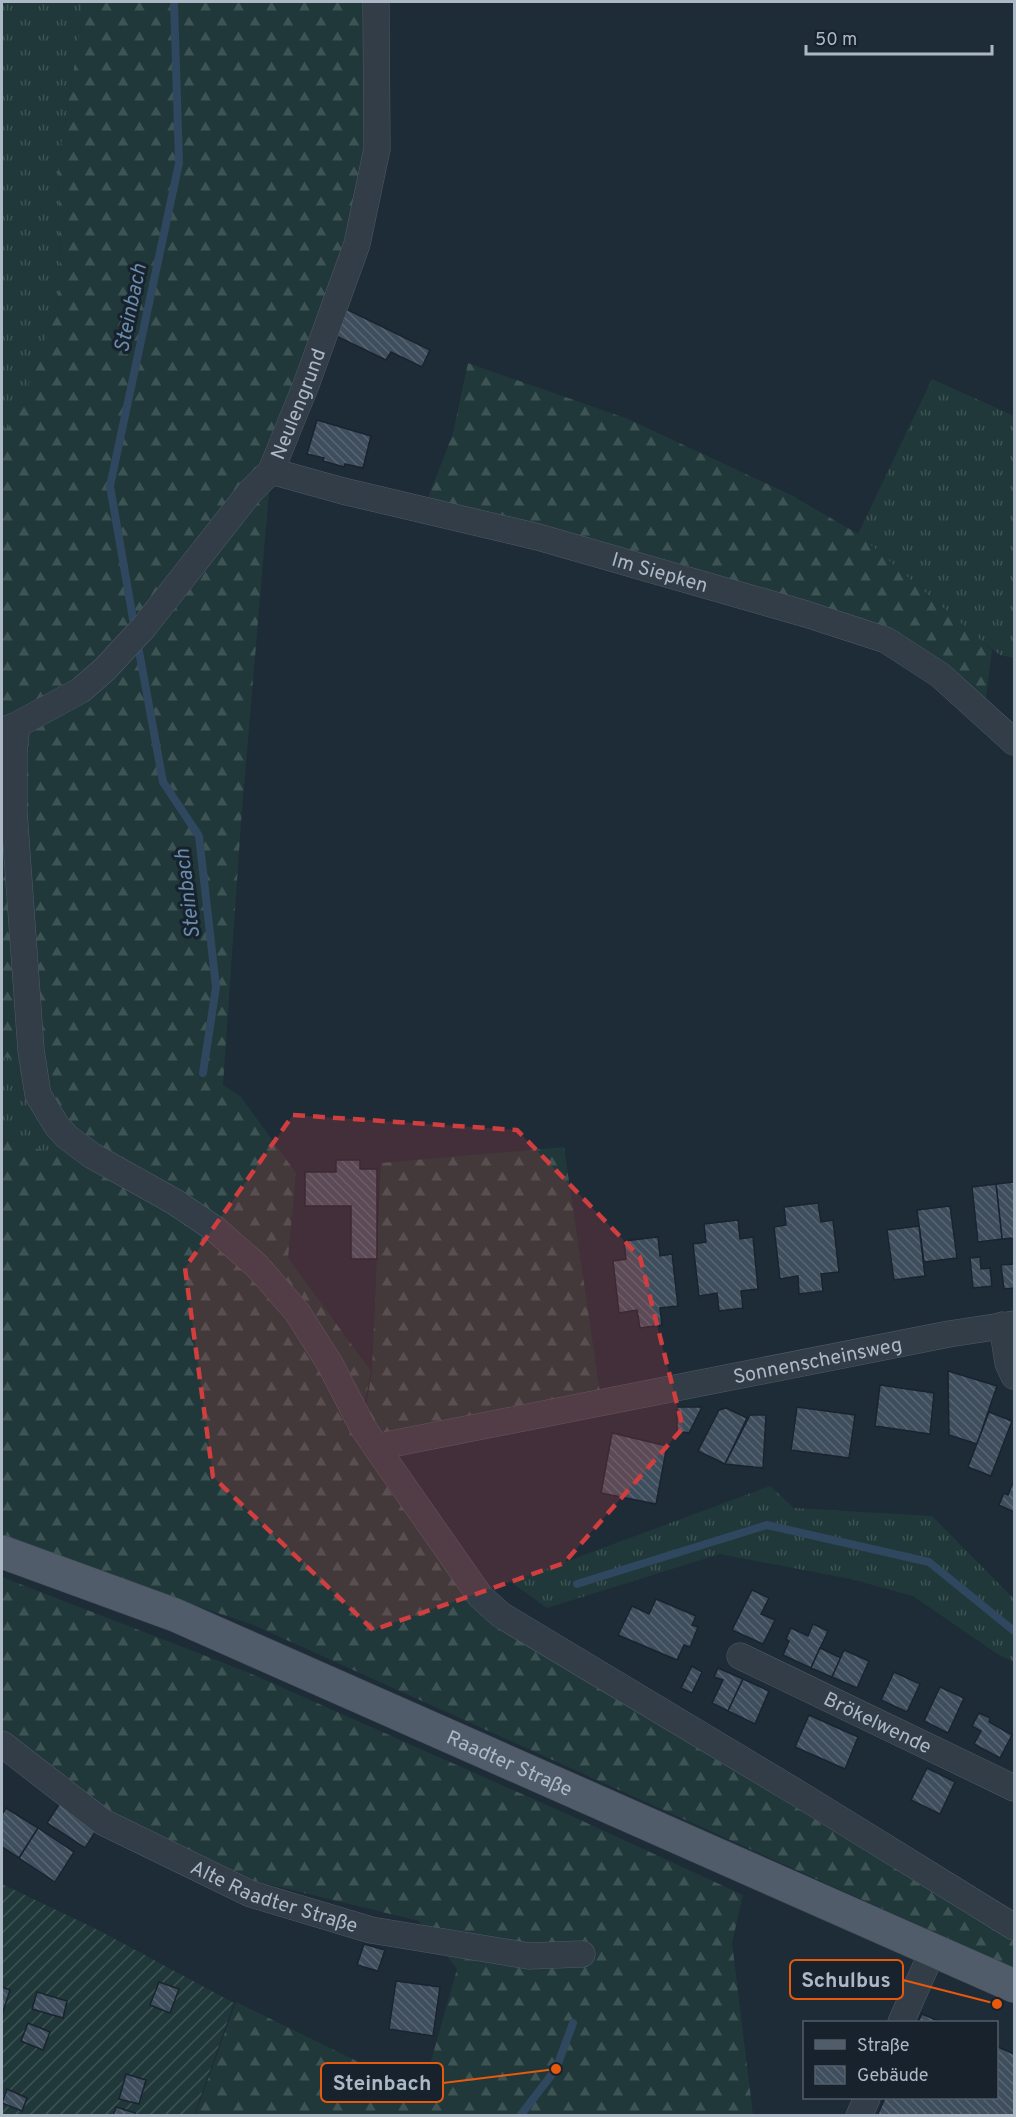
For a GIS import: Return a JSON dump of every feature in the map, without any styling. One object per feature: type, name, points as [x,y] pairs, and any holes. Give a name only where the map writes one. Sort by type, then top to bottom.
[{"type":"main road","name":"Raadter Straße","points":[[2,1552],[175,1615],[1014,1986]]},
{"type":"street","name":"Neulengrund","points":[[9,728],[81,690],[105,669],[144,627],[250,492],[271,471],[306,385],[357,244],[377,149],[376,2]]},
{"type":"street","name":"Im Siepken","points":[[271,471],[343,491],[538,537],[806,614],[886,640],[940,675],[1014,742]]},
{"type":"street","points":[[9,728],[14,751],[14,812],[31,1050],[38,1095],[57,1126],[67,1137],[91,1155],[175,1202],[214,1229],[257,1266],[297,1312],[330,1364],[362,1426],[376,1447],[480,1596],[501,1615],[794,1791],[1014,1927]]},
{"type":"street","name":"Sonnenscheinsweg","points":[[376,1447],[656,1402],[949,1334],[1008,1325],[1008,1363],[1014,1376]]},
{"type":"street","name":"Brökelwende","points":[[740,1656],[1014,1788]]},
{"type":"street","name":"Alte Raadter Straße","points":[[2,1744],[103,1822],[251,1894],[371,1930],[529,1956],[582,1954]]},
{"type":"street","points":[[901,2021],[933,1950]]},
{"type":"street","points":[[859,2115],[866,2099]]},
{"type":"highlighted area","points":[[293,1115],[517,1130],[640,1257],[683,1428],[564,1563],[373,1630],[213,1477],[185,1268]]},
{"type":"green space","points":[[2,2],[81,2],[81,26],[58,164],[60,282],[53,322],[32,377],[8,429],[2,429]]},
{"type":"green space","points":[[81,2],[378,2],[376,148],[270,480],[241,822],[223,1085],[241,1097],[296,1173],[288,1258],[371,1371],[358,1436],[470,1595],[1014,1932],[1014,1968],[251,1624],[2,1542],[2,1137],[56,1155],[39,1064],[2,1057],[2,429],[8,428],[32,377],[53,322],[60,282],[58,164],[81,26]]},
{"type":"green space","points":[[468,363],[628,419],[791,495],[858,534],[992,650],[984,713],[887,636],[425,506],[453,433]]},
{"type":"green space","points":[[932,379],[1014,416],[1014,658],[1000,655],[975,636],[858,534]]},
{"type":"green space","points":[[2,1057],[39,1063],[57,1156],[2,1137]]},
{"type":"green space","points":[[564,1147],[601,1399],[376,1447],[363,1424],[372,1371],[381,1163]]},
{"type":"green space","points":[[770,1486],[794,1508],[932,1516],[1014,1599],[1014,1662],[996,1653],[913,1596],[851,1579],[720,1554],[547,1608],[511,1582]]},
{"type":"green space","points":[[2,1577],[247,1672],[743,1895],[732,1943],[753,2115],[195,2115],[236,2002],[422,2093],[457,1969],[419,1921],[251,1880],[105,1816],[2,1738]]},
{"type":"green space","points":[[2,1884],[100,1931],[234,2003],[194,2115],[2,2115]]},
{"type":"building","points":[[346,309],[430,350],[422,367],[391,352],[386,360],[334,335]]},
{"type":"building","points":[[317,420],[371,436],[363,468],[345,464],[344,467],[323,461],[324,458],[307,454]]},
{"type":"building","points":[[336,1160],[360,1160],[360,1169],[377,1169],[377,1259],[351,1259],[351,1206],[305,1206],[305,1172],[336,1172]]},
{"type":"building","points":[[1014,1182],[1014,1238],[1002,1239],[996,1184]]},
{"type":"building","points":[[996,1184],[1002,1239],[978,1242],[972,1187]]},
{"type":"building","points":[[818,1203],[821,1222],[833,1220],[839,1272],[821,1274],[823,1291],[799,1294],[798,1276],[780,1279],[774,1227],[786,1225],[784,1207]]},
{"type":"building","points":[[950,1206],[957,1258],[924,1262],[917,1210]]},
{"type":"building","points":[[738,1220],[740,1239],[753,1237],[758,1289],[741,1291],[743,1308],[719,1311],[717,1293],[699,1296],[693,1244],[706,1242],[704,1224]]},
{"type":"building","points":[[919,1226],[925,1276],[894,1280],[887,1230]]},
{"type":"building","points":[[658,1237],[660,1256],[672,1254],[678,1306],[660,1308],[662,1325],[640,1328],[637,1310],[619,1313],[613,1261],[626,1259],[624,1241]]},
{"type":"building","points":[[980,1257],[981,1269],[990,1268],[992,1286],[973,1288],[970,1258]]},
{"type":"building","points":[[1014,1264],[1014,1288],[1004,1289],[1001,1265]]},
{"type":"building","points":[[948,1371],[997,1386],[977,1444],[949,1435]]},
{"type":"building","points":[[880,1385],[934,1393],[930,1434],[875,1426]]},
{"type":"building","points":[[677,1407],[702,1407],[689,1433],[677,1431]]},
{"type":"building","points":[[797,1407],[855,1415],[849,1458],[791,1450]]},
{"type":"building","points":[[726,1408],[747,1418],[725,1464],[698,1451],[719,1410]]},
{"type":"building","points":[[989,1412],[1012,1421],[991,1476],[968,1467]]},
{"type":"building","points":[[750,1415],[766,1415],[763,1468],[725,1464]]},
{"type":"building","points":[[612,1433],[667,1446],[656,1504],[601,1493]]},
{"type":"building","points":[[1014,1480],[1014,1512],[999,1505],[1004,1493],[1008,1495]]},
{"type":"building","points":[[752,1590],[769,1598],[761,1614],[775,1620],[763,1644],[732,1630]]},
{"type":"building","points":[[656,1599],[696,1616],[692,1625],[698,1627],[690,1647],[684,1645],[677,1660],[618,1635],[632,1606],[649,1614]]},
{"type":"building","points":[[813,1624],[828,1631],[811,1668],[783,1655],[791,1628],[808,1636]]},
{"type":"building","points":[[820,1648],[841,1658],[832,1677],[811,1668]]},
{"type":"building","points":[[844,1650],[869,1661],[857,1688],[832,1677]]},
{"type":"building","points":[[692,1666],[702,1672],[692,1693],[681,1688]]},
{"type":"building","points":[[718,1668],[743,1679],[728,1711],[712,1703],[723,1680],[714,1677]]},
{"type":"building","points":[[894,1672],[920,1684],[907,1712],[881,1700]]},
{"type":"building","points":[[743,1679],[769,1691],[755,1724],[728,1711]]},
{"type":"building","points":[[940,1687],[964,1698],[948,1733],[924,1721]]},
{"type":"building","points":[[979,1713],[990,1718],[989,1722],[1012,1735],[1000,1758],[974,1744],[981,1731],[972,1726]]},
{"type":"building","points":[[809,1715],[858,1737],[845,1769],[795,1747]]},
{"type":"building","points":[[927,1768],[955,1782],[940,1814],[911,1800]]},
{"type":"building","points":[[60,1803],[97,1829],[85,1848],[47,1823]]},
{"type":"building","points":[[6,1808],[38,1828],[19,1858],[2,1847],[2,1815]]},
{"type":"building","points":[[38,1828],[74,1852],[55,1882],[19,1858]]},
{"type":"building","points":[[364,1944],[385,1950],[378,1971],[357,1965]]},
{"type":"building","points":[[396,1981],[440,1987],[433,2036],[389,2029]]},
{"type":"building","points":[[159,1982],[179,1989],[170,2013],[150,2005]]},
{"type":"building","points":[[2,1987],[10,1990],[2,2015]]},
{"type":"building","points":[[37,1992],[67,2001],[63,2018],[32,2009]]},
{"type":"building","points":[[922,2014],[939,2021],[918,2021]]},
{"type":"building","points":[[28,2023],[50,2032],[43,2050],[21,2041]]},
{"type":"building","points":[[998,2047],[1014,2054],[1014,2116],[877,2116],[885,2099],[998,2099]]},
{"type":"building","points":[[126,2074],[146,2080],[139,2104],[119,2099]]},
{"type":"building","points":[[7,2089],[27,2098],[22,2111],[2,2103]]},
{"type":"building","points":[[116,2107],[135,2113],[134,2116],[113,2116]]},
{"type":"waterway","name":"Steinbach","points":[[133,619],[110,486],[179,163],[174,2]]},
{"type":"waterway","name":"Steinbach","points":[[139,651],[163,782],[199,836],[216,987],[203,1073]]},
{"type":"waterway","points":[[577,1584],[767,1525],[929,1562],[1014,1631]]},
{"type":"waterway","name":"Steinbach","points":[[520,2116],[556,2069],[573,2023]]},
{"type":"place","name":"Schulbus","points":[[997,2004]]},
{"type":"place","name":"Steinbach","points":[[556,2069]]}]
